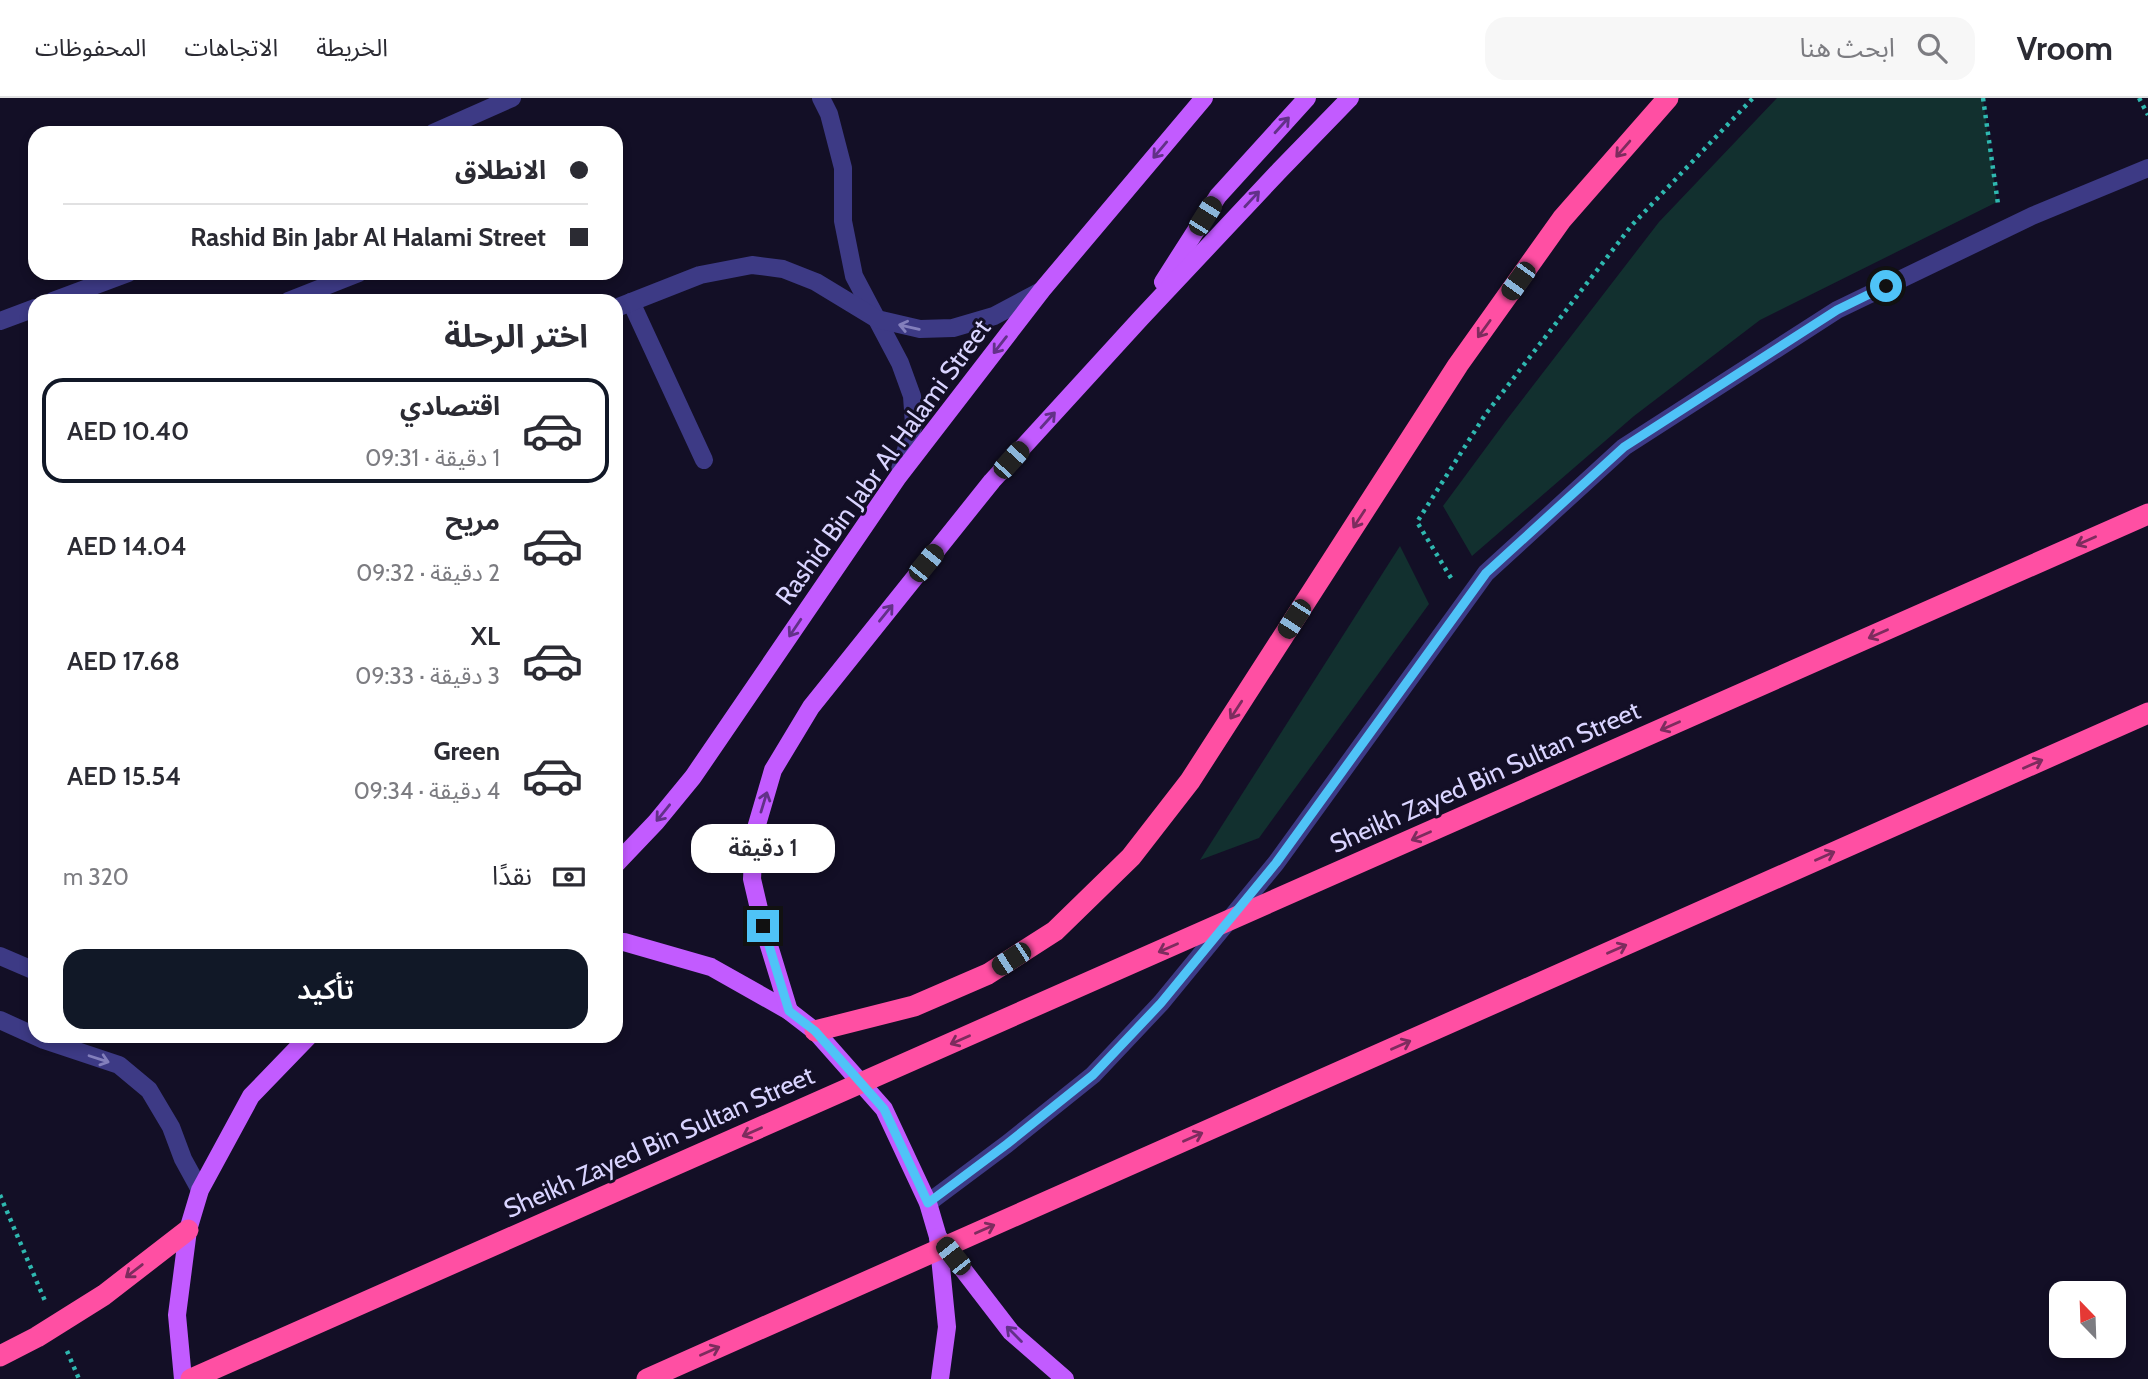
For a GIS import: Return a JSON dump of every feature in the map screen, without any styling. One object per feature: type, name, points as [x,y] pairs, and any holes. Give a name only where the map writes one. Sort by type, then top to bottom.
[{"type":"highway","points":[[815,1031],[914,1006],[988,974],[1055,930],[1131,857],[1190,781],[1458,365],[1562,219],[1668,98]]},
{"type":"highway","name":"Sheikh Zayed Bin Sultan Street","points":[[191,1379],[2148,514]]},
{"type":"highway","points":[[647,1379],[2148,713]]},
{"type":"highway","points":[[0,1356],[104,1295],[188,1230]]},
{"type":"main road","name":"Rashid Bin Jabr Al Halami Street","points":[[623,857],[693,777],[898,477],[1042,290],[1204,98]]},
{"type":"main road","points":[[1141,318],[1218,196],[1307,98]]},
{"type":"main road","points":[[789,1011],[752,879],[754,835],[773,770],[811,706],[992,481],[1279,170],[1350,98]]},
{"type":"main road","points":[[623,942],[711,967],[789,1011],[815,1031],[884,1109],[928,1203],[938,1237],[947,1327],[940,1379]]},
{"type":"main road","points":[[183,1379],[177,1315],[188,1230],[200,1190],[251,1096],[302,1043]]},
{"type":"main road","points":[[938,1237],[1011,1332],[1065,1379]]},
{"type":"street","points":[[449,126],[512,98]]},
{"type":"street","points":[[821,98],[829,114],[842,168],[843,221],[853,275],[900,363],[912,396],[914,424],[898,477]]},
{"type":"street","points":[[928,1203],[1093,1075],[1161,1003],[1276,863],[1486,573],[1624,447],[1837,310],[2009,227],[2148,168]]},
{"type":"street","points":[[704,460],[624,305],[700,275],[752,265],[783,269],[816,282],[877,319],[920,329],[953,328],[994,316],[1042,290]]},
{"type":"street","points":[[72,294],[109,280]]},
{"type":"street","points":[[307,294],[342,280]]},
{"type":"street","points":[[0,321],[28,310]]},
{"type":"street","points":[[0,956],[28,968]]},
{"type":"street","points":[[0,1020],[28,1033]]},
{"type":"street","points":[[53,1043],[119,1065],[149,1090],[171,1128],[200,1190]]},
{"type":"path","points":[[1464,600],[1417,522],[1485,415],[1632,225],[1753,98]]},
{"type":"path","points":[[1983,98],[1997,202],[2009,227]]},
{"type":"path","points":[[2139,98],[2148,115]]},
{"type":"path","points":[[0,1195],[79,1379]]},
{"type":"green space","points":[[1777,98],[1983,98],[1997,202],[1760,320],[1634,416],[1472,556],[1443,506],[1659,222]]},
{"type":"green space","points":[[1400,546],[1429,604],[1259,838],[1200,860]]},
{"type":"route","points":[[763,926],[789,1011],[815,1031],[884,1109],[928,1203],[1093,1075],[1161,1003],[1276,863],[1486,573],[1624,447],[1837,310],[1886,286]]}]
